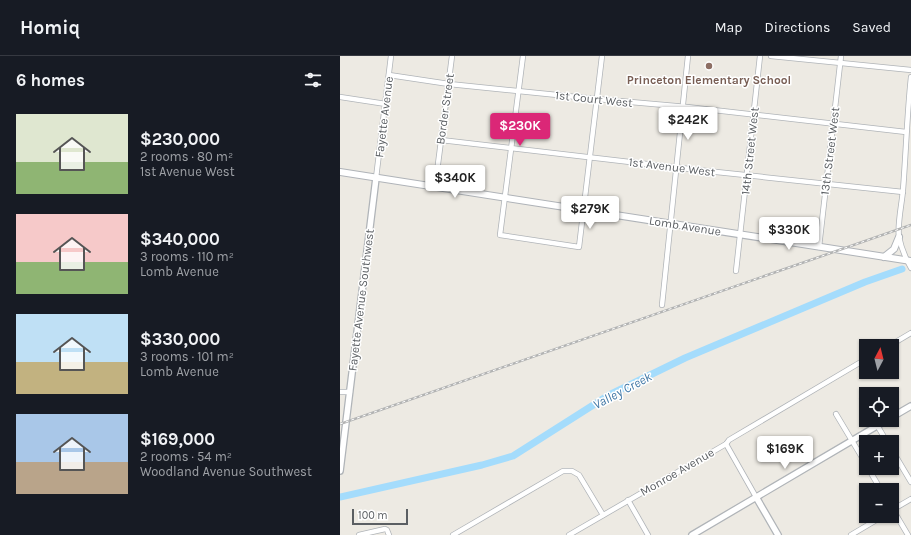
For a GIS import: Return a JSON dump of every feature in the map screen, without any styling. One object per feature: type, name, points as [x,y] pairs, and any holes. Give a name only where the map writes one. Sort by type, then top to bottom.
[{"type":"main road","name":"Lomb Avenue","points":[[340,172],[909,261]]},
{"type":"main road","points":[[884,257],[894,249],[899,237]]},
{"type":"street","name":"Fayette Avenue","points":[[376,178],[391,56]]},
{"type":"street","name":"Border Street","points":[[435,187],[452,56]]},
{"type":"street","points":[[523,56],[500,235],[579,247],[602,56]]},
{"type":"street","points":[[662,305],[688,56]]},
{"type":"street","name":"14th Street West","points":[[736,271],[760,56]]},
{"type":"street","points":[[771,56],[911,70]]},
{"type":"street","name":"13th Street West","points":[[819,247],[825,184],[841,56]]},
{"type":"street","name":"1st Court West","points":[[389,76],[449,84],[597,100],[683,107],[906,132]]},
{"type":"street","points":[[911,77],[899,237],[911,268]]},
{"type":"street","points":[[340,97],[386,104]]},
{"type":"street","name":"1st Avenue West","points":[[441,140],[903,192]]},
{"type":"street","name":"Fayette Avenue Southwest","points":[[340,470],[376,178]]},
{"type":"street","points":[[899,340],[911,333]]},
{"type":"street","name":"Monroe Avenue","points":[[570,535],[726,444],[729,440],[859,363]]},
{"type":"street","points":[[340,392],[350,392]]},
{"type":"street","points":[[899,413],[911,406]]},
{"type":"street","points":[[836,414],[859,452]]},
{"type":"street","points":[[692,535],[853,441],[871,427]]},
{"type":"street","points":[[726,444],[778,535]]},
{"type":"street","points":[[899,462],[911,482]]},
{"type":"street","points":[[452,535],[563,471],[570,470],[579,475],[603,515]]},
{"type":"street","points":[[899,506],[911,499]]},
{"type":"street","points":[[628,500],[648,535]]},
{"type":"street","points":[[899,521],[908,535]]},
{"type":"street","points":[[851,535],[871,523]]},
{"type":"street","points":[[359,535],[384,529],[387,530],[390,535]]},
{"type":"waterway","name":"Valley Creek","points":[[340,497],[482,465],[513,456],[609,395],[685,358],[865,282],[902,269]]},
{"type":"railway","points":[[340,424],[911,225]]},
{"type":"place","name":"Princeton Elementary School","points":[[709,66]]}]
